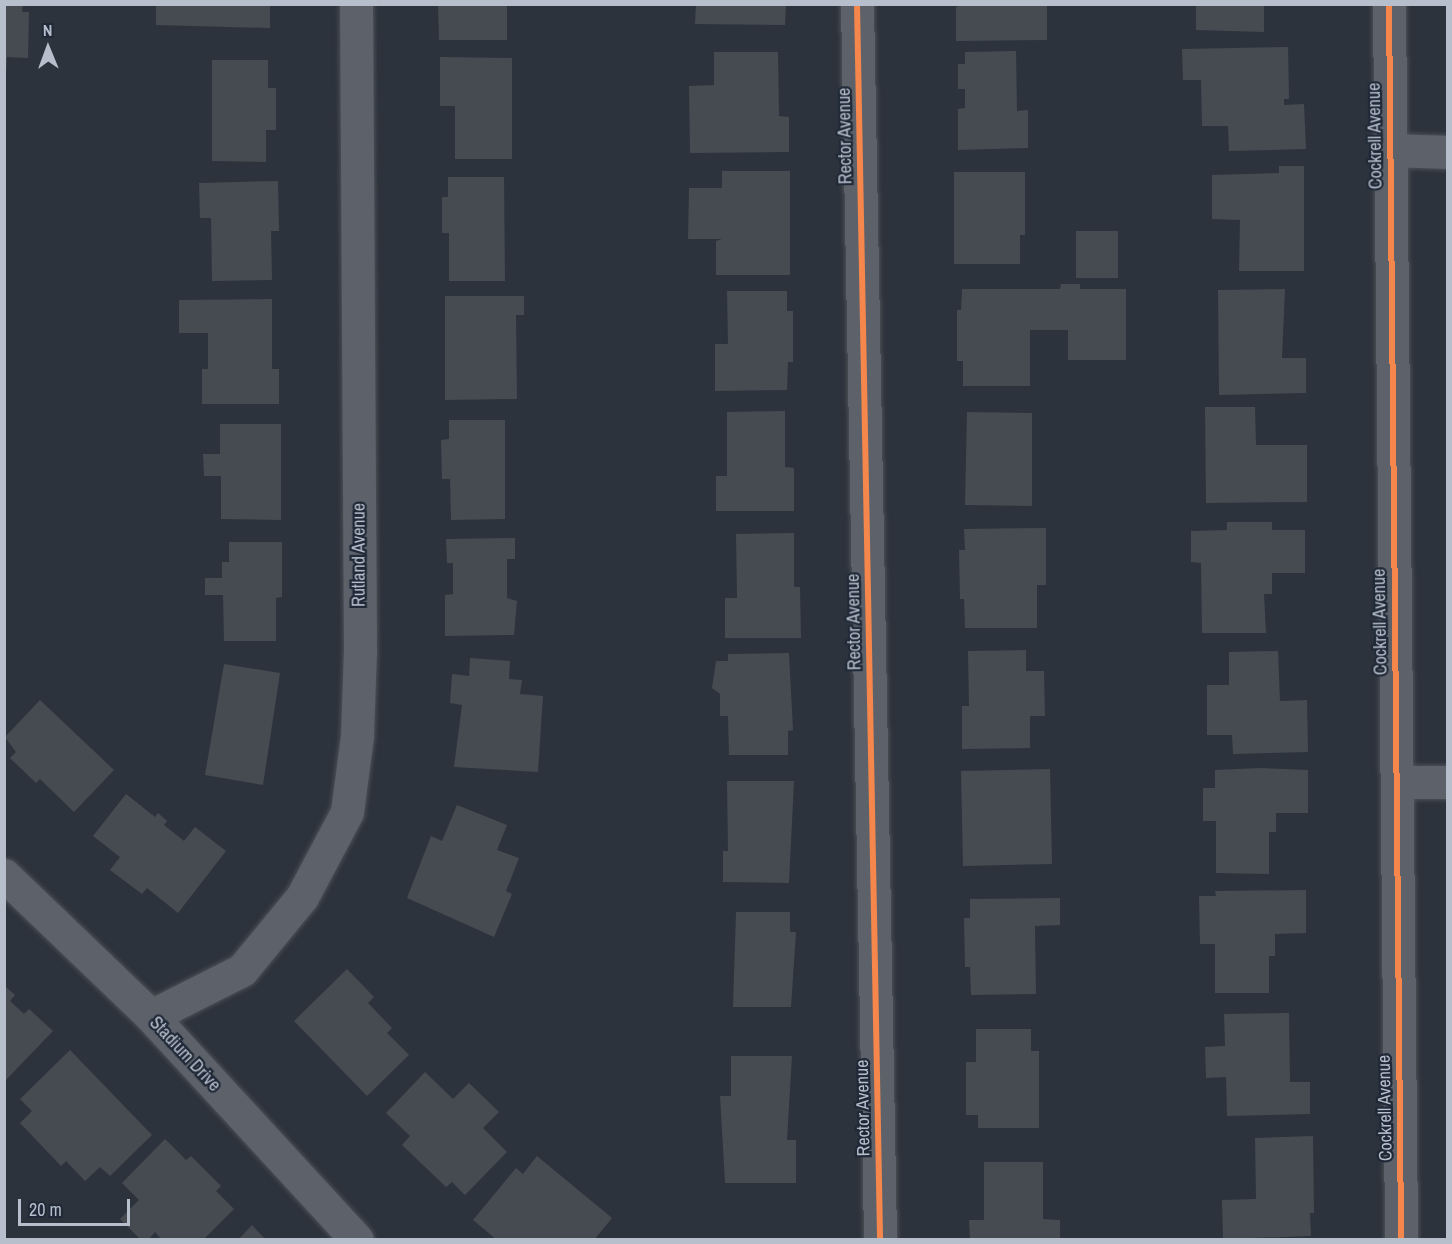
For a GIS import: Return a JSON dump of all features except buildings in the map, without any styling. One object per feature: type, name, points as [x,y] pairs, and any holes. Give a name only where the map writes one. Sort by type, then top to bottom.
[{"type":"street","name":"Rutland Avenue","points":[[151,1016],[242,970],[302,897],[347,812],[357,736],[360,651],[356,4]]},
{"type":"street","name":"Rector Avenue","points":[[857,4],[880,1239]]},
{"type":"street","name":"Cockrell Avenue","points":[[1389,4],[1401,1239]]},
{"type":"street","points":[[1391,150],[1448,152]]},
{"type":"street","points":[[1397,782],[1448,782]]},
{"type":"street","name":"Stadium Drive","points":[[4,875],[151,1016],[357,1239]]},
{"type":"cycle path","points":[[857,4],[880,1240]]},
{"type":"cycle path","points":[[1389,4],[1401,1240]]}]
